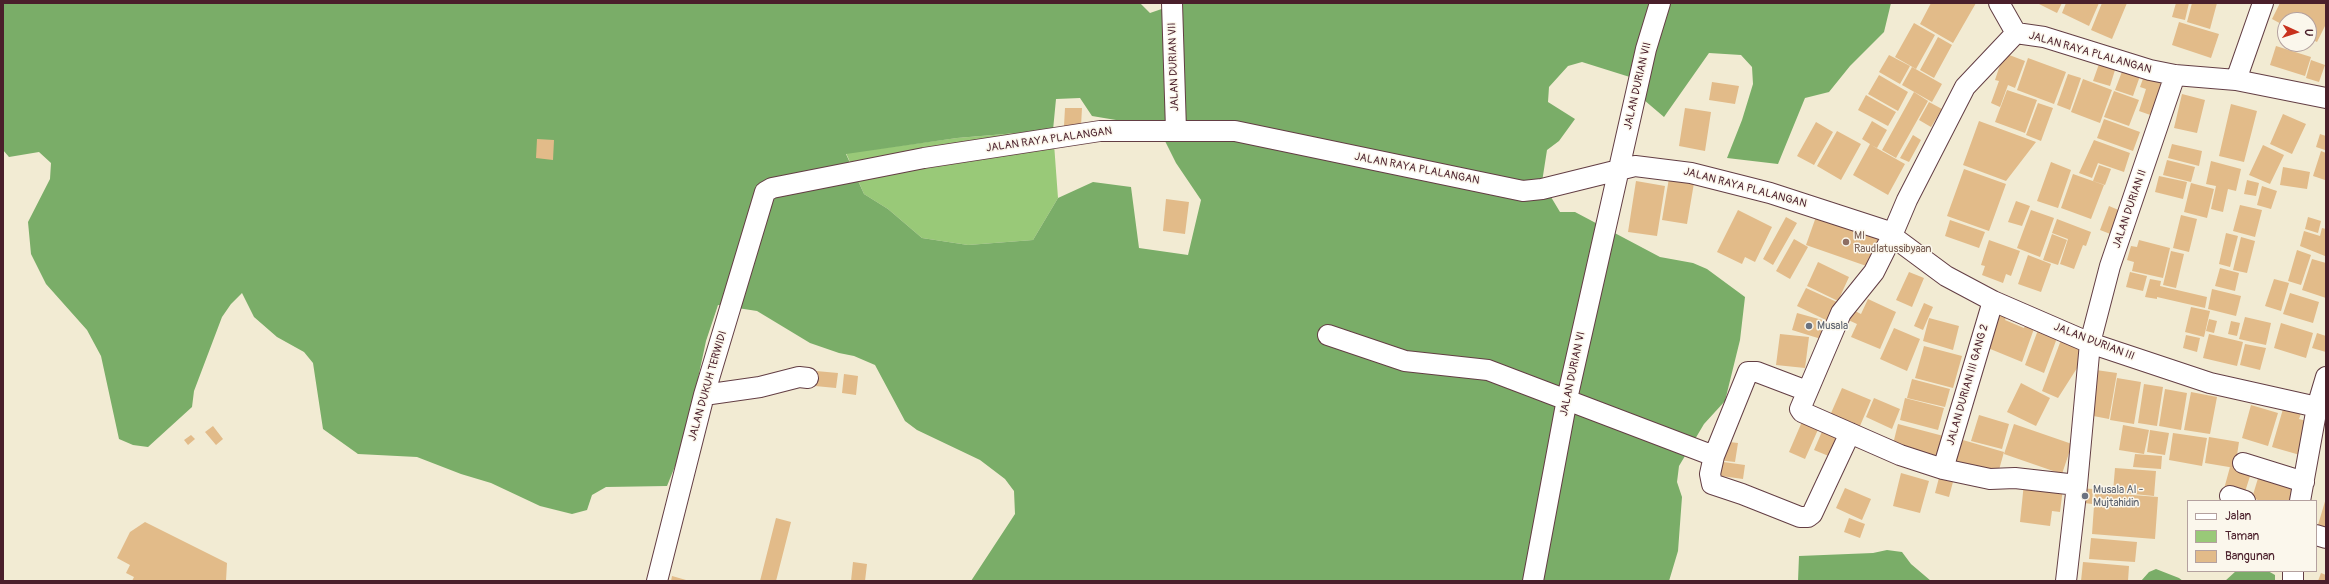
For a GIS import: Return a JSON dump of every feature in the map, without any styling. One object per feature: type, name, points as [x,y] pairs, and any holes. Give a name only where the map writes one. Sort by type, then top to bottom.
[{"type":"street","name":"JALAN DURIAN VII","points":[[1172,3],[1176,130]]},
{"type":"street","name":"JALAN DURIAN VII","points":[[1619,169],[1646,50],[1660,3]]},
{"type":"street","points":[[1999,3],[2016,33]]},
{"type":"street","points":[[2236,80],[2263,3]]},
{"type":"street","name":"JALAN RAYA PLALANGAN","points":[[765,192],[772,188],[789,184],[924,158],[1100,131],[1235,131],[1523,191],[1542,189],[1635,166],[1691,173],[1770,193],[1893,234],[1907,200],[1965,87],[2016,33],[2044,37],[2150,70],[2175,75],[2236,80],[2326,98]]},
{"type":"street","name":"JALAN DURIAN II","points":[[2066,581],[2077,485],[2090,343],[2110,266],[2175,75]]},
{"type":"street","name":"JALAN DURIAN VI","points":[[1533,581],[1567,400],[1619,169]]},
{"type":"street","name":"JALAN DUKUH TERWIDI","points":[[657,581],[704,395],[765,192]]},
{"type":"street","points":[[1893,234],[1874,272],[1841,313],[1800,405],[1802,412],[1900,455],[1936,467],[1990,479],[2015,478],[2077,485]]},
{"type":"street","name":"JALAN DURIAN III","points":[[1893,234],[1946,276],[1993,301],[2090,343],[2210,383],[2317,408]]},
{"type":"street","name":"JALAN DURIAN III GANG 2","points":[[1936,467],[1993,301]]},
{"type":"street","points":[[1328,335],[1405,361],[1488,370],[1714,456]]},
{"type":"street","points":[[1807,391],[1757,372],[1748,372],[1714,456],[1710,474],[1712,484],[1804,518],[1812,514],[1850,433]]},
{"type":"street","points":[[704,395],[760,387],[798,377],[808,378]]},
{"type":"street","points":[[2300,500],[2304,482],[2318,457],[2317,408],[2326,377]]},
{"type":"street","points":[[2243,464],[2304,482]]},
{"type":"green space","points":[[3,3],[1140,3],[1150,13],[1179,3],[1891,3],[1884,32],[1850,66],[1829,92],[1805,98],[1778,164],[1727,158],[1742,120],[1753,84],[1752,67],[1741,55],[1709,53],[1664,117],[1637,94],[1633,78],[1582,62],[1568,66],[1549,87],[1548,102],[1575,119],[1559,141],[1547,150],[1542,182],[1560,212],[1575,212],[1660,257],[1693,263],[1707,269],[1745,297],[1740,340],[1725,401],[1704,424],[1679,466],[1677,482],[1682,497],[1678,551],[1669,581],[971,581],[1015,514],[1014,491],[1005,479],[980,460],[917,430],[905,421],[875,365],[854,356],[839,353],[810,343],[757,311],[718,305],[706,341],[684,444],[667,486],[606,487],[592,495],[587,510],[572,514],[540,506],[491,483],[461,474],[417,457],[358,454],[323,429],[313,363],[304,352],[277,337],[254,317],[242,293],[231,304],[222,317],[194,391],[192,407],[148,447],[133,445],[119,439],[101,356],[87,330],[46,284],[31,254],[28,222],[50,179],[51,163],[39,152],[9,157],[3,150]],"holes":[[[1080,98],[1092,116],[1158,127],[1176,163],[1201,200],[1188,255],[1139,248],[1131,187],[1093,182],[1058,198],[1033,240],[968,245],[922,238],[888,209],[864,194],[846,154],[957,138],[1053,130],[1056,99]]]},
{"type":"green space","points":[[1053,130],[1058,198],[1033,240],[968,245],[922,238],[888,209],[864,194],[846,153],[957,138]]},
{"type":"green space","points":[[1887,550],[1902,552],[1911,564],[1931,581],[1798,581],[1799,556],[1873,553]]},
{"type":"green space","points":[[2156,569],[2183,581],[2141,581],[2149,572]]},
{"type":"green space","points":[[2235,572],[2270,572],[2275,575],[2275,581],[2225,581]]},
{"type":"building","points":[[1931,3],[1976,3],[1953,43],[1920,24]]},
{"type":"building","points":[[2037,3],[2062,3],[2057,13]]},
{"type":"building","points":[[2066,3],[2099,3],[2089,26],[2062,13]]},
{"type":"building","points":[[2102,3],[2127,3],[2112,39],[2091,30]]},
{"type":"building","points":[[2176,3],[2189,3],[2185,20],[2172,17]]},
{"type":"building","points":[[2192,3],[2217,3],[2210,29],[2187,22]]},
{"type":"building","points":[[2280,3],[2326,3],[2326,24],[2317,42],[2317,12],[2277,12],[2277,22],[2272,19]]},
{"type":"building","points":[[2179,22],[2219,34],[2211,58],[2172,45]]},
{"type":"building","points":[[1914,23],[1935,35],[1916,69],[1895,57]]},
{"type":"building","points":[[1938,37],[1952,45],[1934,78],[1920,70]]},
{"type":"building","points":[[2276,46],[2277,52],[2295,52],[2311,57],[2305,76],[2270,65]]},
{"type":"building","points":[[2004,53],[2025,61],[2015,88],[2008,85],[2000,107],[1991,103],[1999,81],[1995,80]]},
{"type":"building","points":[[1889,55],[1910,66],[1900,84],[1879,72]]},
{"type":"building","points":[[2028,58],[2066,72],[2054,104],[2017,90]]},
{"type":"building","points":[[2311,60],[2325,65],[2319,82],[2306,78]]},
{"type":"building","points":[[2099,64],[2115,70],[2110,86],[2093,81]]},
{"type":"building","points":[[1912,67],[1942,84],[1932,102],[1902,85]]},
{"type":"building","points":[[2123,69],[2140,76],[2133,96],[2115,90]]},
{"type":"building","points":[[2068,74],[2081,78],[2070,110],[2057,105]]},
{"type":"building","points":[[1879,75],[1908,92],[1898,111],[1868,94]]},
{"type":"building","points":[[2144,76],[2167,84],[2156,117],[2139,111],[2146,89],[2140,87]]},
{"type":"building","points":[[2083,79],[2112,90],[2100,123],[2071,112]]},
{"type":"building","points":[[1712,82],[1739,86],[1735,104],[1709,100]]},
{"type":"building","points":[[2007,90],[2037,100],[2025,133],[1995,122]]},
{"type":"building","points":[[2114,91],[2139,100],[2129,126],[2104,117]]},
{"type":"building","points":[[1914,92],[1928,101],[1896,158],[1882,150]]},
{"type":"building","points":[[2182,94],[2205,100],[2197,133],[2174,128]]},
{"type":"building","points":[[1866,95],[1896,112],[1888,126],[1858,110]]},
{"type":"building","points":[[1929,102],[1942,109],[1931,127],[1919,120]]},
{"type":"building","points":[[2038,103],[2053,108],[2041,141],[2026,135]]},
{"type":"building","points":[[2231,104],[2257,111],[2244,162],[2219,156]]},
{"type":"building","points":[[1065,108],[1082,108],[1081,126],[1064,126]]},
{"type":"building","points":[[1685,108],[1711,112],[1705,151],[1679,146]]},
{"type":"building","points":[[2283,114],[2306,124],[2292,154],[2270,144]]},
{"type":"building","points":[[2104,119],[2140,132],[2133,151],[2097,138]]},
{"type":"building","points":[[1872,121],[1887,130],[1877,148],[1871,145],[1905,164],[1888,195],[1853,175],[1870,144],[1862,139]]},
{"type":"building","points":[[1979,121],[2036,142],[2006,181],[1963,165]]},
{"type":"building","points":[[1816,122],[1833,132],[1814,165],[1797,156]]},
{"type":"building","points":[[1837,131],[1861,144],[1841,180],[1817,166]]},
{"type":"building","points":[[2320,134],[2326,136],[2325,150],[2316,147]]},
{"type":"building","points":[[1913,135],[1921,140],[1909,162],[1900,158]]},
{"type":"building","points":[[537,139],[554,140],[553,160],[536,158]]},
{"type":"building","points":[[2094,140],[2130,153],[2124,172],[2098,163],[2092,178],[2079,173]]},
{"type":"building","points":[[2172,144],[2202,151],[2199,166],[2168,158]]},
{"type":"building","points":[[2263,145],[2284,155],[2270,184],[2249,175]]},
{"type":"building","points":[[2321,151],[2326,153],[2325,180],[2313,176]]},
{"type":"building","points":[[2167,160],[2195,167],[2191,182],[2163,175]]},
{"type":"building","points":[[2211,161],[2241,169],[2236,191],[2228,189],[2223,212],[2211,209],[2216,186],[2206,184]]},
{"type":"building","points":[[2051,162],[2071,170],[2058,208],[2037,201]]},
{"type":"building","points":[[2099,165],[2111,169],[2105,185],[2093,181]]},
{"type":"building","points":[[2283,167],[2310,172],[2307,189],[2280,185]]},
{"type":"building","points":[[1964,169],[2006,184],[1989,231],[1947,216]]},
{"type":"building","points":[[2073,174],[2104,185],[2091,219],[2061,208]]},
{"type":"building","points":[[2159,176],[2187,182],[2183,199],[2155,192]]},
{"type":"building","points":[[1669,178],[1694,183],[1687,224],[1662,220]]},
{"type":"building","points":[[2247,180],[2259,183],[2256,196],[2244,194]]},
{"type":"building","points":[[1636,181],[1665,186],[1657,236],[1628,232]]},
{"type":"building","points":[[2191,183],[2214,189],[2207,218],[2184,212]]},
{"type":"building","points":[[2262,186],[2277,191],[2271,209],[2257,205]]},
{"type":"building","points":[[1166,199],[1189,202],[1185,234],[1163,231]]},
{"type":"building","points":[[2016,201],[2030,206],[2022,226],[2008,222]]},
{"type":"building","points":[[2240,205],[2262,210],[2255,237],[2233,231]]},
{"type":"building","points":[[2109,206],[2121,211],[2113,235],[2100,230]]},
{"type":"building","points":[[1738,210],[1772,227],[1755,262],[1745,257],[1742,264],[1717,252]]},
{"type":"building","points":[[2031,210],[2054,218],[2040,257],[2017,248]]},
{"type":"building","name":"MI Raudlatussibyaan","points":[[1817,214],[1885,238],[1875,269],[1806,245]]},
{"type":"building","points":[[2181,215],[2197,219],[2189,252],[2173,248]]},
{"type":"building","points":[[1786,217],[1797,223],[1773,265],[1763,259]]},
{"type":"building","points":[[2308,217],[2321,221],[2318,233],[2305,229]]},
{"type":"building","points":[[2057,219],[2091,232],[2086,246],[2083,245],[2074,269],[2060,264],[2068,239],[2052,233]]},
{"type":"building","points":[[1950,220],[1985,232],[1979,248],[1945,236]]},
{"type":"building","points":[[2322,228],[2326,229],[2325,256],[2300,246],[2304,231],[2320,236]]},
{"type":"building","points":[[2226,233],[2238,236],[2230,267],[2219,264]]},
{"type":"building","points":[[2052,234],[2067,240],[2058,265],[2043,260]]},
{"type":"building","points":[[2241,237],[2255,241],[2247,273],[2233,270]]},
{"type":"building","points":[[1794,239],[1808,247],[1790,279],[1776,271]]},
{"type":"building","points":[[1989,240],[2020,251],[2011,276],[2006,274],[2003,283],[1982,275],[1985,266],[1981,265]]},
{"type":"building","points":[[2139,240],[2170,248],[2163,278],[2132,271],[2134,262],[2127,260],[2131,246],[2137,247]]},
{"type":"building","points":[[2297,250],[2311,255],[2301,285],[2288,281]]},
{"type":"building","points":[[2171,251],[2184,254],[2176,288],[2163,285]]},
{"type":"building","points":[[2028,255],[2051,264],[2041,292],[2018,284]]},
{"type":"building","points":[[2312,259],[2326,263],[2326,298],[2302,290]]},
{"type":"building","points":[[1818,262],[1849,277],[1838,301],[1807,286]]},
{"type":"building","points":[[2220,268],[2239,273],[2235,291],[2215,286]]},
{"type":"building","points":[[1909,272],[1924,278],[1912,307],[1896,300]]},
{"type":"building","points":[[2130,272],[2147,276],[2143,291],[2126,287]]},
{"type":"building","points":[[2150,279],[2161,281],[2160,286],[2207,297],[2205,308],[2157,297],[2157,299],[2145,297]]},
{"type":"building","points":[[2274,279],[2289,283],[2281,311],[2265,306]]},
{"type":"building","points":[[1806,288],[1839,303],[1830,322],[1797,306]]},
{"type":"building","points":[[2212,289],[2241,296],[2236,316],[2208,309]]},
{"type":"building","points":[[2290,293],[2319,302],[2313,323],[2283,314]]},
{"type":"building","points":[[1868,299],[1896,312],[1880,349],[1851,337],[1857,324],[1846,319],[1851,309],[1861,314]]},
{"type":"building","points":[[1924,303],[1933,307],[1923,330],[1914,326]]},
{"type":"building","points":[[2191,307],[2210,311],[2204,337],[2185,332]]},
{"type":"building","points":[[1998,309],[2008,312],[2005,320],[2024,328],[2027,322],[2035,326],[2022,362],[1983,346]]},
{"type":"building","name":"Musala","points":[[1797,313],[1826,321],[1821,339],[1792,330]]},
{"type":"building","points":[[2245,317],[2271,323],[2266,345],[2239,339]]},
{"type":"building","points":[[1929,318],[1959,326],[1953,350],[1923,341]]},
{"type":"building","points":[[2209,319],[2217,321],[2214,333],[2206,331]]},
{"type":"building","points":[[2231,321],[2240,323],[2237,336],[2228,334]]},
{"type":"building","points":[[2281,323],[2313,333],[2306,358],[2274,348]]},
{"type":"building","points":[[1894,328],[1920,339],[1907,371],[1880,359]]},
{"type":"building","points":[[2038,330],[2057,338],[2044,373],[2025,365]]},
{"type":"building","points":[[2317,333],[2326,336],[2326,352],[2312,348]]},
{"type":"building","points":[[1780,334],[1809,337],[1805,368],[1776,365]]},
{"type":"building","points":[[2209,334],[2243,342],[2237,366],[2203,358]]},
{"type":"building","points":[[2186,335],[2200,338],[2197,352],[2183,348]]},
{"type":"building","points":[[2061,340],[2086,354],[2058,398],[2042,391]]},
{"type":"building","points":[[2245,344],[2266,348],[2260,370],[2240,365]]},
{"type":"building","points":[[1924,346],[1962,356],[1953,388],[1915,378]]},
{"type":"building","points":[[2096,370],[2117,373],[2109,419],[2088,415]]},
{"type":"building","points":[[816,371],[838,373],[836,388],[815,386]]},
{"type":"building","points":[[844,374],[858,376],[856,395],[842,393]]},
{"type":"building","points":[[2117,378],[2141,382],[2134,424],[2110,420]]},
{"type":"building","points":[[1912,379],[1950,389],[1945,407],[1907,398]]},
{"type":"building","points":[[2021,383],[2050,398],[2036,426],[2007,412]]},
{"type":"building","points":[[2144,384],[2163,387],[2157,426],[2138,423]]},
{"type":"building","points":[[1842,388],[1871,400],[1857,433],[1828,420]]},
{"type":"building","points":[[2165,389],[2187,393],[2181,430],[2159,426]]},
{"type":"building","points":[[2191,392],[2217,397],[2210,434],[2184,430]]},
{"type":"building","points":[[1874,398],[1900,409],[1892,429],[1866,417]]},
{"type":"building","points":[[1905,398],[1944,408],[1938,430],[1900,420]]},
{"type":"building","points":[[2285,402],[2303,408],[2299,419],[2310,422],[2300,455],[2272,447]]},
{"type":"building","points":[[2251,405],[2278,413],[2268,446],[2242,438]]},
{"type":"building","points":[[1979,415],[2009,424],[2002,449],[1971,441]]},
{"type":"building","points":[[1804,417],[1820,425],[1805,459],[1789,452]]},
{"type":"building","points":[[1898,424],[1951,438],[1945,462],[1892,448]]},
{"type":"building","points":[[2014,424],[2072,444],[2062,474],[2004,454]]},
{"type":"building","points":[[2123,425],[2149,430],[2144,454],[2119,450]]},
{"type":"building","points":[[213,426],[223,439],[216,445],[205,432]]},
{"type":"building","points":[[1824,427],[1841,435],[1831,457],[1814,450]]},
{"type":"building","points":[[2150,430],[2169,433],[2165,455],[2147,452]]},
{"type":"building","points":[[2173,433],[2207,438],[2202,466],[2169,460]]},
{"type":"building","points":[[191,435],[195,439],[188,445],[184,440]]},
{"type":"building","points":[[2209,437],[2239,442],[2235,468],[2205,463]]},
{"type":"building","points":[[1956,438],[2004,452],[1997,477],[1948,463]]},
{"type":"building","points":[[1721,441],[1738,443],[1735,462],[1718,460]]},
{"type":"building","points":[[2135,454],[2162,456],[2161,469],[2133,467]]},
{"type":"building","points":[[1716,461],[1745,465],[1743,479],[1714,475]]},
{"type":"building","points":[[2230,467],[2251,473],[2244,495],[2224,489]]},
{"type":"building","points":[[2115,468],[2156,471],[2154,496],[2113,492]]},
{"type":"building","points":[[1901,473],[1929,481],[1920,513],[1893,506]]},
{"type":"building","points":[[1940,474],[1954,478],[1949,497],[1935,493]]},
{"type":"building","points":[[2259,475],[2294,485],[2289,500],[2258,500],[2252,498]]},
{"type":"building","points":[[2024,483],[2063,488],[2060,512],[2052,511],[2050,526],[2020,522]]},
{"type":"building","points":[[1845,488],[1871,499],[1862,520],[1836,508]]},
{"type":"building","name":"Musala Al - Mujtahidin","points":[[2078,488],[2093,489],[2092,504],[2077,502]]},
{"type":"building","points":[[2095,492],[2158,497],[2155,539],[2092,534]]},
{"type":"building","points":[[2326,498],[2326,527],[2318,525]]},
{"type":"building","points":[[776,518],[791,522],[776,581],[760,581]]},
{"type":"building","points":[[1849,518],[1865,524],[1860,538],[1844,532]]},
{"type":"building","points":[[145,522],[227,563],[226,581],[132,581],[134,577],[126,573],[130,565],[117,558],[130,532]]},
{"type":"building","points":[[2091,538],[2137,542],[2135,562],[2089,559]]},
{"type":"building","points":[[853,562],[867,564],[865,581],[851,581]]},
{"type":"building","points":[[2083,562],[2129,566],[2128,581],[2081,581]]},
{"type":"building","points":[[2321,573],[2326,575],[2326,581],[2318,581]]},
{"type":"building","points":[[672,576],[686,580],[686,581],[671,581]]},
{"type":"place","name":"MI Raudlatussibyaan","points":[[1846,242]]},
{"type":"place","name":"Musala","points":[[1809,326]]},
{"type":"place","name":"Musala Al - Mujtahidin","points":[[2085,496]]}]
